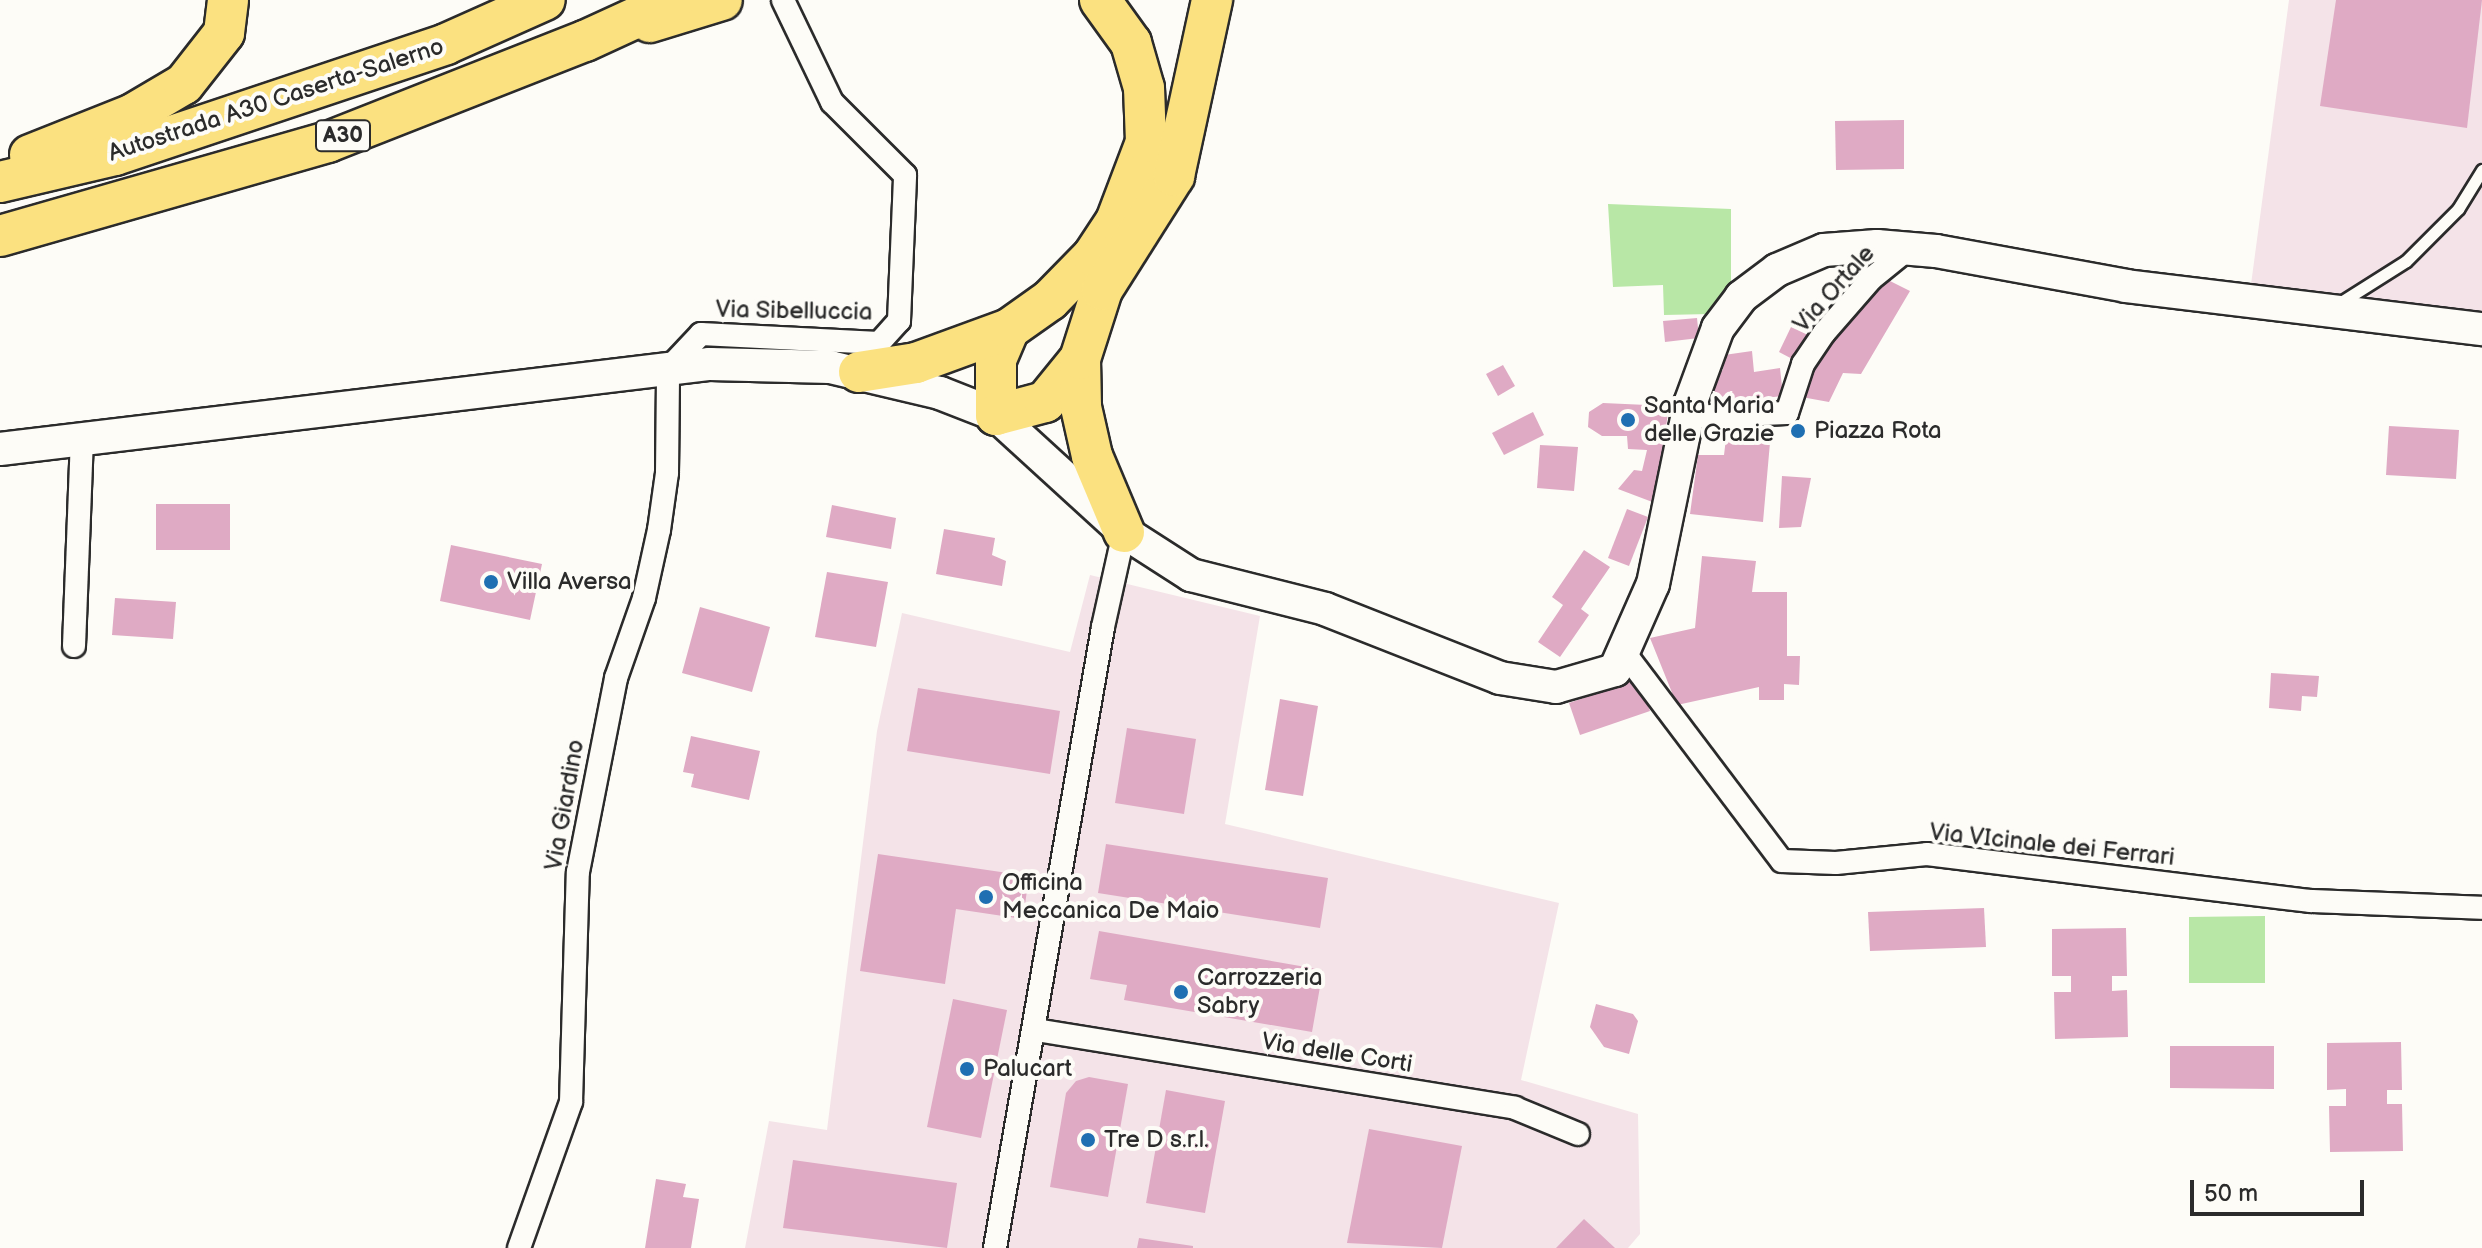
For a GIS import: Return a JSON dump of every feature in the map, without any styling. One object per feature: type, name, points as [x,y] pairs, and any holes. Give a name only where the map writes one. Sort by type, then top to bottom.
[{"type":"highway","points":[[0,166],[133,114],[184,84],[224,33],[228,0]]},
{"type":"highway","name":"Autostrada A30 Caserta-Salerno","points":[[0,182],[130,150],[446,44],[545,0]]},
{"type":"highway","name":"Autostrada A30 Caserta-Salerno","points":[[0,236],[328,142],[585,41],[674,0]]},
{"type":"highway","points":[[585,41],[722,0]]},
{"type":"highway","points":[[859,372],[916,363],[1009,329],[1050,300],[1093,256],[1135,181],[1146,142],[1144,88],[1131,43],[1100,0]]},
{"type":"highway","points":[[1124,532],[1092,456],[1081,407],[1080,359],[1102,290],[1174,176],[1212,0]]},
{"type":"highway","points":[[1009,329],[996,360],[996,415],[1045,402],[1080,359]]},
{"type":"street","name":"Via Sibelluccia","points":[[668,369],[701,334],[879,343],[899,321],[905,175],[832,102],[783,0]]},
{"type":"street","points":[[0,449],[668,369],[762,362],[859,372],[940,393],[996,415],[1124,532],[1191,575],[1325,609],[1500,678],[1556,687],[1615,670],[1653,584],[1687,417],[1703,361],[1741,297],[1777,270],[1824,250],[1908,249],[2126,286],[2482,329]]},
{"type":"street","name":"Via Ortale","points":[[1687,417],[1787,413],[1803,364],[1824,333],[1871,279],[1908,249]]},
{"type":"street","name":"Via Giardino","points":[[519,1248],[571,1102],[578,872],[616,678],[644,598],[659,530],[667,473],[668,369]]},
{"type":"street","points":[[74,646],[82,440]]},
{"type":"street","points":[[995,1248],[1036,1030],[1103,627],[1124,532]]},
{"type":"street","name":"Via VIcinale dei Ferrari","points":[[1623,651],[1782,861],[1836,863],[1927,854],[2311,901],[2482,908]]},
{"type":"street","name":"Via delle Corti","points":[[1036,1030],[1515,1108],[1578,1134]]},
{"type":"lane","points":[[2327,311],[2406,261],[2458,209],[2482,170]]},
{"type":"shaded area","points":[[2289,0],[2482,0],[2482,311],[2250,292]]},
{"type":"shaded area","points":[[1090,575],[1260,616],[1225,824],[1559,903],[1521,1080],[1638,1114],[1640,1234],[1628,1248],[745,1248],[769,1121],[827,1130],[877,731],[902,613],[1070,652]]},
{"type":"green space","points":[[1608,204],[1731,209],[1731,289],[1710,314],[1664,315],[1663,285],[1613,287]]},
{"type":"green space","points":[[2265,916],[2265,983],[2189,983],[2189,917]]},
{"type":"building","points":[[2336,0],[2482,0],[2467,128],[2320,106]]},
{"type":"building","points":[[1904,120],[1904,169],[1836,170],[1835,121]]},
{"type":"building","points":[[1890,281],[1910,291],[1861,374],[1843,373],[1829,402],[1796,396],[1833,338],[1872,293]]},
{"type":"building","points":[[1697,318],[1699,338],[1665,342],[1663,321]]},
{"type":"building","points":[[1791,327],[1810,336],[1798,362],[1779,352]]},
{"type":"building","points":[[1752,351],[1754,372],[1780,368],[1783,396],[1715,404],[1710,377],[1723,370],[1724,355]]},
{"type":"building","points":[[1503,365],[1515,386],[1498,396],[1486,374]]},
{"type":"building","points":[[1603,403],[1669,406],[1655,503],[1618,489],[1634,470],[1642,471],[1647,450],[1628,449],[1627,436],[1602,436],[1588,427],[1589,412]]},
{"type":"building","points":[[1533,412],[1544,435],[1504,455],[1492,433]]},
{"type":"building","points":[[1772,420],[1763,522],[1690,514],[1698,455],[1724,455],[1728,422]]},
{"type":"building","points":[[2389,426],[2459,430],[2456,479],[2386,475]]},
{"type":"building","points":[[1540,445],[1578,447],[1574,491],[1537,488]]},
{"type":"building","points":[[1782,476],[1811,478],[1801,527],[1779,528]]},
{"type":"building","points":[[156,504],[230,504],[230,550],[156,550]]},
{"type":"building","points":[[832,505],[896,518],[891,549],[826,537]]},
{"type":"building","points":[[1627,509],[1648,517],[1629,566],[1608,558]]},
{"type":"building","points":[[944,529],[995,538],[992,555],[1006,561],[1002,586],[936,574]]},
{"type":"building","name":"Villa Aversa","points":[[451,545],[542,564],[530,620],[440,601]]},
{"type":"building","points":[[1584,550],[1610,567],[1581,609],[1589,615],[1560,657],[1538,642],[1563,605],[1552,597]]},
{"type":"building","points":[[1702,556],[1756,561],[1752,592],[1787,592],[1787,656],[1800,656],[1799,685],[1784,684],[1784,700],[1759,700],[1759,687],[1677,705],[1650,638],[1695,628]]},
{"type":"building","points":[[827,572],[888,582],[876,647],[815,637]]},
{"type":"building","points":[[115,598],[176,602],[173,639],[112,635]]},
{"type":"building","points":[[700,607],[770,627],[752,692],[682,673]]},
{"type":"building","points":[[2271,673],[2319,676],[2317,697],[2302,696],[2301,711],[2269,708]]},
{"type":"building","points":[[1639,679],[1650,711],[1580,735],[1569,703]]},
{"type":"building","points":[[918,688],[1060,711],[1050,774],[907,751]]},
{"type":"building","points":[[1280,699],[1318,706],[1303,796],[1265,790]]},
{"type":"building","points":[[1127,728],[1196,739],[1184,814],[1115,803]]},
{"type":"building","points":[[691,736],[760,751],[749,800],[691,787],[694,774],[683,772]]},
{"type":"building","points":[[1106,844],[1328,878],[1320,928],[1098,893]]},
{"type":"building","points":[[878,854],[1029,876],[1023,919],[956,909],[945,984],[860,971]]},
{"type":"building","points":[[1984,908],[1986,947],[1870,951],[1868,912]]},
{"type":"building","points":[[2126,928],[2127,976],[2112,976],[2112,991],[2127,990],[2128,1037],[2055,1039],[2054,992],[2071,992],[2071,976],[2052,976],[2052,929]]},
{"type":"building","points":[[1099,931],[1323,970],[1312,1032],[1124,1000],[1127,985],[1090,979]]},
{"type":"building","name":"Palucart","points":[[953,999],[1007,1010],[981,1138],[927,1127]]},
{"type":"building","points":[[1596,1004],[1633,1014],[1638,1021],[1629,1054],[1604,1047],[1590,1027]]},
{"type":"building","points":[[2401,1042],[2402,1090],[2387,1090],[2387,1104],[2402,1104],[2403,1151],[2330,1152],[2329,1106],[2346,1106],[2346,1089],[2327,1090],[2327,1043]]},
{"type":"building","points":[[2170,1046],[2274,1046],[2274,1089],[2170,1088]]},
{"type":"building","name":"Tre D s.r.l.","points":[[1089,1077],[1128,1084],[1108,1197],[1050,1187],[1066,1093],[1076,1081]]},
{"type":"building","points":[[1166,1090],[1225,1101],[1205,1213],[1146,1203]]},
{"type":"building","points":[[1369,1129],[1462,1146],[1442,1248],[1347,1243]]},
{"type":"building","points":[[793,1160],[957,1183],[947,1248],[783,1228]]},
{"type":"building","points":[[656,1179],[686,1184],[683,1197],[699,1199],[691,1248],[645,1248]]},
{"type":"building","points":[[1584,1219],[1615,1248],[1556,1248]]},
{"type":"building","points":[[1139,1238],[1193,1246],[1193,1248],[1137,1248]]},
{"type":"place","name":"Santa Maria delle Grazie","points":[[1628,420]]},
{"type":"place","name":"Piazza Rota","points":[[1798,431]]},
{"type":"place","name":"Villa Aversa","points":[[491,582]]},
{"type":"place","name":"Officina Meccanica De Maio","points":[[986,897]]},
{"type":"place","name":"Carrozzeria Sabry","points":[[1181,992]]},
{"type":"place","name":"Palucart","points":[[967,1069]]},
{"type":"place","name":"Tre D s.r.l.","points":[[1088,1140]]}]
